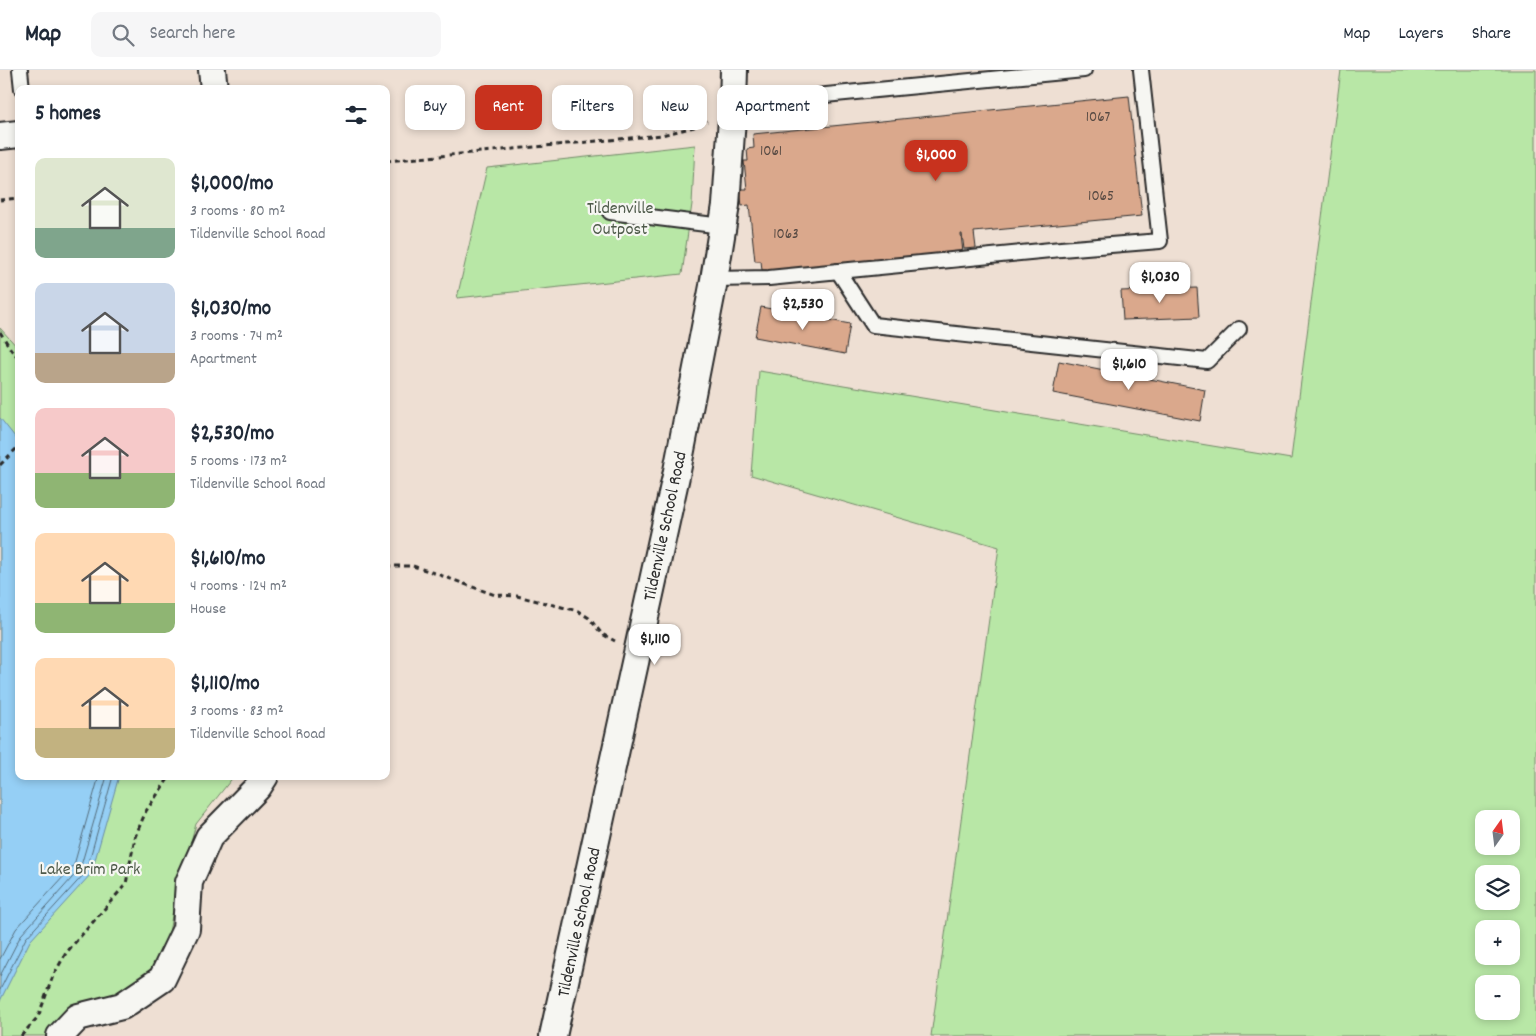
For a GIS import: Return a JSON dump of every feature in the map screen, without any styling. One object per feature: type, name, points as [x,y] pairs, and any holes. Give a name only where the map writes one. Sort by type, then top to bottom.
[{"type":"street","points":[[212,70],[214,85]]},
{"type":"street","name":"Tildenville School Road","points":[[734,70],[734,85]]},
{"type":"street","name":"Tildenville School Road","points":[[553,1036],[674,485],[714,282],[726,205],[732,130]]},
{"type":"street","points":[[0,136],[15,134]]},
{"type":"street","points":[[60,1036],[78,1018],[122,1006],[162,979],[186,929],[189,882],[209,837],[258,787],[262,780]]},
{"type":"lane","points":[[20,70],[22,85]]},
{"type":"lane","points":[[828,95],[1084,70]]},
{"type":"lane","points":[[714,282],[1160,241],[1141,70]]},
{"type":"lane","points":[[610,212],[722,226]]},
{"type":"lane","points":[[838,271],[873,325],[1207,361],[1239,329]]},
{"type":"path","points":[[390,161],[662,135],[709,121]]},
{"type":"path","points":[[0,200],[15,198]]},
{"type":"path","points":[[0,332],[15,354]]},
{"type":"path","points":[[0,465],[15,450]]},
{"type":"path","points":[[390,566],[413,566],[495,595],[517,596],[578,611],[589,618],[602,634],[621,642]]},
{"type":"path","points":[[21,1036],[38,1016],[53,976],[66,953],[126,884],[135,837],[146,811],[167,780]]},
{"type":"green space","points":[[1341,70],[1536,70],[1536,1036],[931,1036],[999,547],[751,475],[759,371],[1291,459]]},
{"type":"green space","name":"Tildenville Outpost","points":[[695,145],[692,204],[682,274],[457,298],[487,168]]},
{"type":"green space","name":"Lake Brim Park","points":[[0,328],[15,345],[15,780],[231,780],[196,824],[174,904],[166,950],[128,996],[47,1036],[0,1036]]},
{"type":"water","points":[[0,418],[15,437],[15,780],[118,780],[91,874],[30,941],[0,1001]]},
{"type":"building","points":[[1129,96],[1142,216],[974,232],[976,248],[964,249],[961,234],[963,253],[767,273],[767,270],[762,270],[761,261],[755,261],[749,205],[742,206],[740,189],[747,189],[744,161],[748,161],[747,149],[754,148],[753,134],[793,130],[828,130],[828,126]]},
{"type":"building","points":[[1197,288],[1199,317],[1123,320],[1121,291]]},
{"type":"building","points":[[761,307],[850,324],[845,354],[755,337]]},
{"type":"building","points":[[1059,361],[1205,390],[1200,421],[1053,393]]}]
